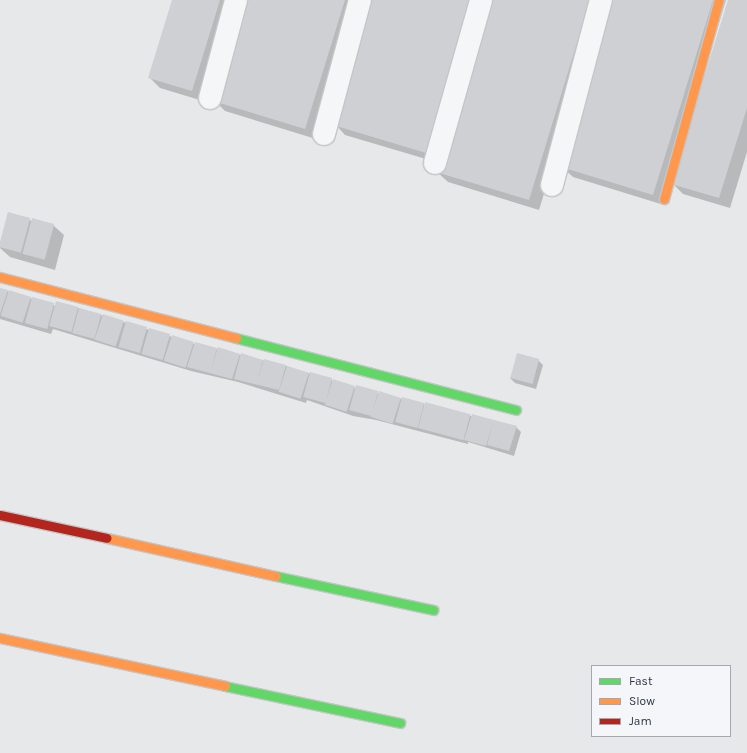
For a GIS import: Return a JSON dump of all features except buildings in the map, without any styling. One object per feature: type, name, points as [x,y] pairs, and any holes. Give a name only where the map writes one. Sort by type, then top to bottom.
[{"type":"street","points":[[210,98],[236,0]]},
{"type":"street","points":[[324,134],[360,0]]},
{"type":"street","points":[[435,164],[481,0]]},
{"type":"street","points":[[552,185],[601,0]]},
{"type":"street","points":[[664,199],[718,0]]},
{"type":"street","points":[[0,276],[516,410]]},
{"type":"street","points":[[0,515],[433,610]]},
{"type":"street","points":[[0,638],[400,723]]},
{"type":"traffic: fast","points":[[236,338],[516,410]]},
{"type":"traffic: fast","points":[[276,576],[433,610]]},
{"type":"traffic: fast","points":[[225,686],[400,723]]},
{"type":"traffic: slow","points":[[664,199],[719,0]]},
{"type":"traffic: slow","points":[[0,277],[236,338]]},
{"type":"traffic: slow","points":[[107,538],[276,576]]},
{"type":"traffic: slow","points":[[0,638],[225,686]]},
{"type":"traffic: jam","points":[[0,515],[107,538]]}]
